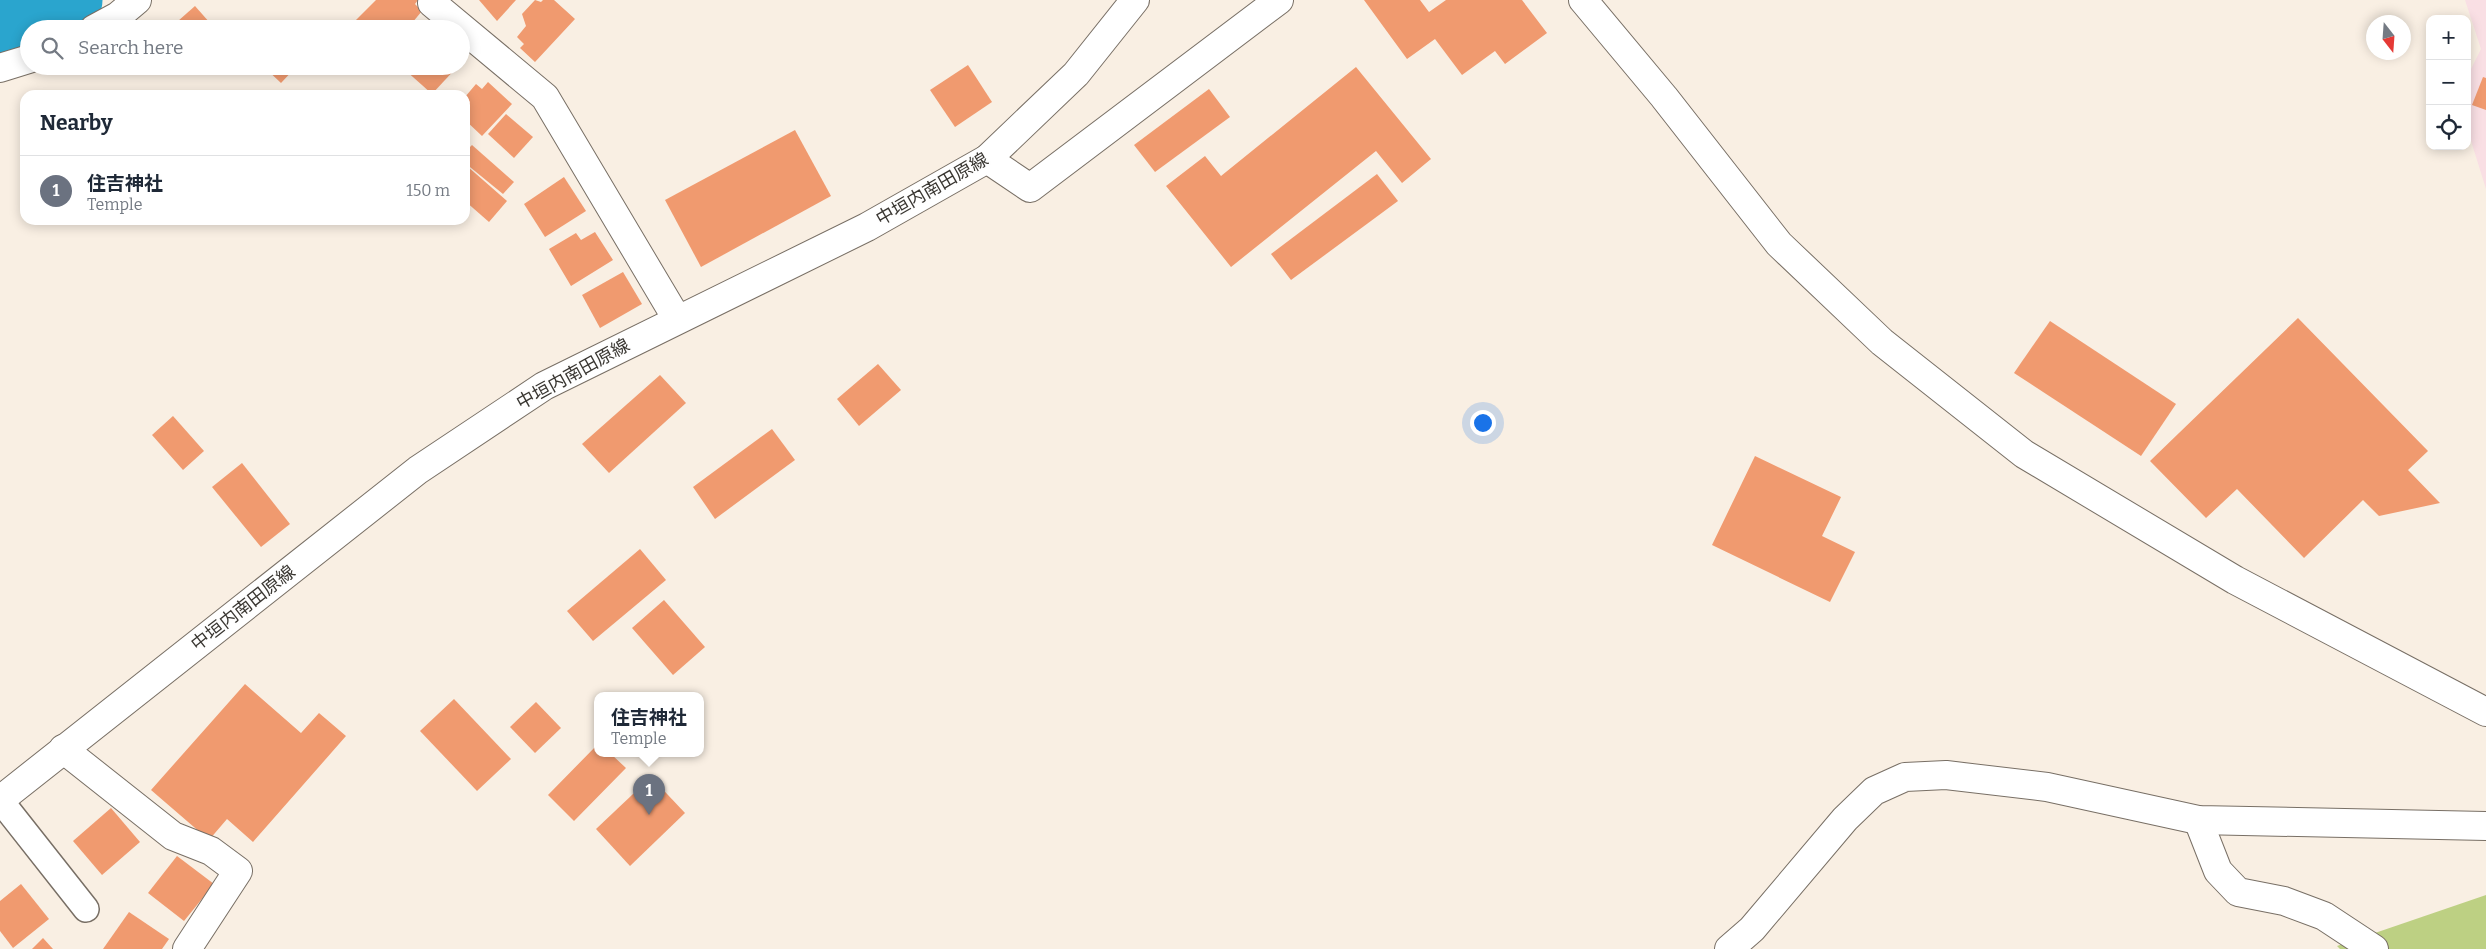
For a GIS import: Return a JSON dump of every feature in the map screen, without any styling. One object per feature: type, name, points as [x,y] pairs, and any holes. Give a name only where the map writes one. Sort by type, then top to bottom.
[{"type":"street","points":[[111,20],[137,0]]},
{"type":"street","name":"中垣内南田原線","points":[[0,800],[418,470],[544,386],[867,227],[987,159],[1076,74],[1135,0]]},
{"type":"street","points":[[987,159],[1030,188],[1279,0]]},
{"type":"street","points":[[1583,0],[1664,97],[1780,244],[1897,354],[2024,454],[2235,580],[2486,712]]},
{"type":"street","points":[[432,3],[452,20]]},
{"type":"street","points":[[470,35],[545,97],[677,319]]},
{"type":"street","points":[[0,68],[20,61]]},
{"type":"street","points":[[63,750],[173,836],[211,851],[238,871],[187,949]]},
{"type":"street","points":[[1729,949],[1752,929],[1844,819],[1874,791],[1905,777],[1946,775],[2047,787],[2198,820],[2486,826]]},
{"type":"street","points":[[2198,820],[2218,871],[2238,892],[2284,901],[2324,916],[2374,949]]},
{"type":"lane","points":[[0,800],[86,910]]},
{"type":"shaded area","points":[[2465,0],[2486,0],[2486,189],[2471,141],[2471,69],[2481,49]]},
{"type":"green space","points":[[2486,895],[2486,949],[2340,949],[2337,946]]},
{"type":"building","points":[[376,0],[418,0],[415,4],[422,11],[414,20],[356,20]]},
{"type":"building","points":[[479,0],[516,0],[497,21]]},
{"type":"building","points":[[535,0],[541,2],[543,0],[554,0],[575,19],[535,62],[520,48],[524,44],[517,37],[526,26],[522,14]]},
{"type":"building","points":[[1364,0],[1420,0],[1429,12],[1446,0],[1522,0],[1547,33],[1505,64],[1495,51],[1462,75],[1435,39],[1407,59]]},
{"type":"building","points":[[195,6],[207,20],[179,20]]},
{"type":"building","points":[[968,65],[992,102],[955,127],[930,90]]},
{"type":"building","points":[[1356,67],[1431,159],[1402,183],[1376,151],[1231,267],[1166,186],[1205,156],[1221,176]]},
{"type":"building","points":[[273,75],[289,75],[281,83]]},
{"type":"building","points":[[411,75],[450,75],[436,90],[428,90]]},
{"type":"building","points":[[2483,77],[2486,78],[2486,110],[2472,105]]},
{"type":"building","points":[[488,82],[512,104],[482,136],[470,125],[470,91],[476,84],[482,89]]},
{"type":"building","points":[[1209,89],[1230,117],[1155,172],[1134,145]]},
{"type":"building","points":[[506,114],[533,137],[514,158],[488,134]]},
{"type":"building","points":[[795,130],[831,196],[701,267],[665,200]]},
{"type":"building","points":[[472,145],[514,182],[503,194],[470,167],[470,147]]},
{"type":"building","points":[[470,169],[507,201],[489,222],[470,205]]},
{"type":"building","points":[[1377,174],[1398,201],[1291,280],[1271,254]]},
{"type":"building","points":[[564,177],[586,211],[545,237],[524,204]]},
{"type":"building","points":[[595,232],[613,260],[571,286],[549,249],[576,233],[581,240]]},
{"type":"building","points":[[623,272],[642,304],[600,328],[582,295]]},
{"type":"building","points":[[2298,318],[2428,451],[2408,470],[2440,503],[2379,516],[2363,500],[2304,558],[2237,489],[2206,518],[2150,461]]},
{"type":"building","points":[[2050,321],[2176,404],[2141,456],[2014,373]]},
{"type":"building","points":[[878,364],[901,390],[859,426],[837,399]]},
{"type":"building","points":[[660,375],[686,403],[609,473],[582,444]]},
{"type":"building","points":[[173,416],[204,451],[183,470],[152,435]]},
{"type":"building","points":[[772,429],[795,460],[715,519],[693,487]]},
{"type":"building","points":[[1755,456],[1841,497],[1822,536],[1855,552],[1830,602],[1712,545]]},
{"type":"building","points":[[242,463],[290,524],[261,547],[212,487]]},
{"type":"building","points":[[640,549],[666,580],[593,641],[567,611]]},
{"type":"building","points":[[664,600],[705,647],[673,675],[632,628]]},
{"type":"building","points":[[245,684],[301,733],[319,713],[346,736],[253,842],[227,819],[209,840],[151,790]]},
{"type":"building","points":[[454,699],[511,759],[477,791],[420,731]]},
{"type":"building","points":[[536,702],[561,728],[535,753],[510,727]]},
{"type":"building","points":[[594,748],[594,757],[614,757],[626,768],[574,821],[548,795]]},
{"type":"building","points":[[651,777],[685,813],[630,866],[596,829]]},
{"type":"building","points":[[111,808],[140,842],[102,875],[73,841]]},
{"type":"building","points":[[177,856],[214,884],[184,921],[148,893]]},
{"type":"building","points":[[21,884],[49,919],[13,948],[0,931],[0,901]]},
{"type":"building","points":[[129,912],[169,939],[162,949],[103,949]]},
{"type":"building","points":[[43,938],[53,949],[32,949]]},
{"type":"waterway","points":[[0,22],[58,4],[65,0]]},
{"type":"place","name":"住吉神社","points":[[649,815]]}]
